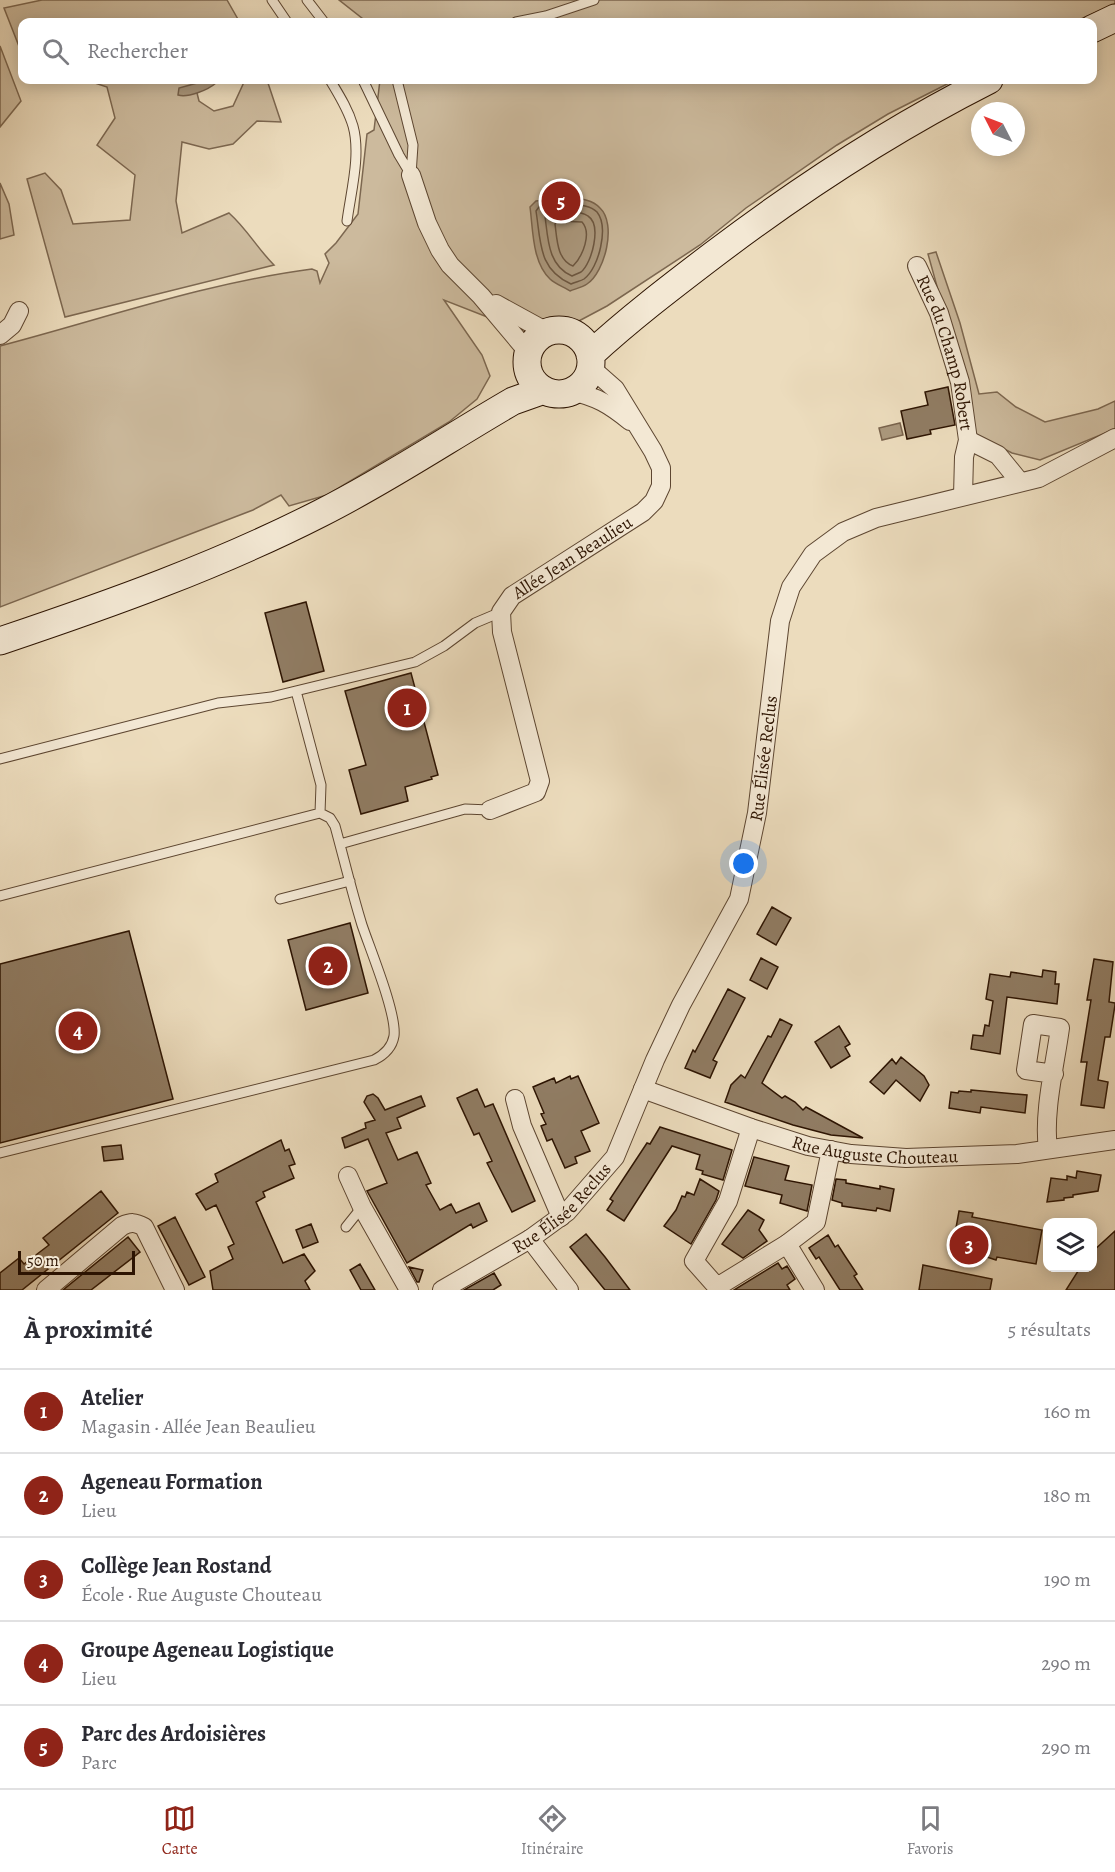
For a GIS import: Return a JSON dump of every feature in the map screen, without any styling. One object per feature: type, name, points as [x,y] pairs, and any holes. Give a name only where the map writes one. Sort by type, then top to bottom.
[{"type":"main road","points":[[1097,27],[1115,18]]},
{"type":"main road","points":[[590,361],[612,334],[670,287],[787,201],[851,158],[928,112],[981,84]]},
{"type":"main road","points":[[463,430],[507,391],[528,360],[538,337],[556,330],[574,334],[606,323],[670,287]]},
{"type":"main road","points":[[528,360],[530,377],[544,390],[553,393],[571,391],[587,377],[590,361],[587,347],[574,334]]},
{"type":"main road","points":[[0,641],[188,574],[263,541],[323,512],[513,401],[544,390]]},
{"type":"street","points":[[411,175],[427,224],[440,250],[463,280],[481,296],[547,332]]},
{"type":"street","name":"Rue du Champ Robert","points":[[917,266],[939,313],[960,381],[968,440],[964,456],[963,496]]},
{"type":"street","points":[[481,296],[528,360]]},
{"type":"street","points":[[0,334],[12,326],[19,311]]},
{"type":"street","name":"Allée Jean Beaulieu","points":[[490,810],[536,792],[540,781],[502,632],[501,612],[513,596],[643,512],[654,501],[661,486],[661,468],[653,451],[636,427],[615,389],[590,361]]},
{"type":"street","name":"Allée Jean Beaulieu","points":[[571,391],[605,402],[636,427]]},
{"type":"street","name":"Rue Élisée Reclus","points":[[442,1290],[530,1239],[561,1217],[615,1157],[681,1005],[739,899],[757,813],[780,621],[791,587],[813,554],[843,532],[876,518],[1039,478],[1115,438]]},
{"type":"street","name":"Rue du Champ Robert","points":[[968,440],[998,455],[1020,482]]},
{"type":"street","points":[[1048,1149],[1045,1131],[1053,1074]]},
{"type":"street","name":"Rue Auguste Chouteau","points":[[643,1089],[808,1146],[851,1154],[906,1158],[1017,1154],[1115,1140]]},
{"type":"street","points":[[515,1099],[522,1126],[561,1217]]},
{"type":"street","points":[[751,1128],[728,1202],[694,1261],[717,1287],[787,1244],[816,1222],[831,1150]]},
{"type":"street","points":[[348,1176],[362,1207],[409,1290]]},
{"type":"street","points":[[46,1290],[122,1226],[130,1222],[144,1227],[175,1290]]},
{"type":"street","points":[[530,1239],[569,1290]]},
{"type":"street","points":[[787,1244],[814,1290]]},
{"type":"lane","points":[[272,0],[284,18]]},
{"type":"lane","points":[[307,0],[321,18]]},
{"type":"lane","points":[[536,18],[594,0]]},
{"type":"lane","points":[[333,84],[344,102],[354,128],[355,156],[347,220]]},
{"type":"lane","points":[[365,84],[411,175]]},
{"type":"lane","points":[[398,84],[413,145],[411,175]]},
{"type":"lane","points":[[0,759],[218,703],[271,697],[415,662],[444,646],[475,623],[501,612]]},
{"type":"lane","points":[[296,691],[321,785],[320,813]]},
{"type":"lane","points":[[340,844],[465,809],[490,810]]},
{"type":"lane","points":[[0,896],[320,813],[326,815],[333,822],[340,844],[361,922],[384,988],[394,1029],[391,1045],[381,1057],[374,1060],[0,1153]]},
{"type":"lane","points":[[280,899],[350,881]]},
{"type":"lane","points":[[346,1227],[362,1207]]},
{"type":"shaded area","points":[[42,0],[227,0],[237,18],[18,18],[18,44],[4,8]]},
{"type":"shaded area","points":[[339,0],[1115,0],[1115,4],[1083,18],[362,18]]},
{"type":"shaded area","points":[[0,46],[21,101],[0,127]]},
{"type":"shaded area","points":[[98,84],[195,84],[199,101],[214,111],[233,106],[243,84],[268,84],[281,122],[257,121],[233,144],[209,149],[182,142],[176,201],[182,233],[229,213],[274,265],[65,317],[27,179],[45,173],[61,190],[73,224],[130,220],[135,175],[97,145],[115,118],[107,87]]},
{"type":"shaded area","points":[[380,84],[947,84],[888,114],[837,145],[746,208],[700,245],[607,306],[562,330],[518,329],[444,300],[482,355],[490,376],[477,399],[449,422],[327,495],[289,506],[281,495],[253,510],[0,607],[0,346],[193,292],[272,275],[312,269],[317,271],[320,283],[329,263],[325,254],[358,214],[367,134],[374,130]]},
{"type":"shaded area","points":[[0,183],[9,204],[14,235],[0,239]]},
{"type":"shaded area","points":[[936,252],[960,323],[979,394],[997,392],[1016,407],[1045,422],[1098,409],[1115,401],[1115,429],[1040,460],[1012,453],[973,433],[965,387],[928,254]]},
{"type":"water","points":[[193,84],[214,84],[198,93],[182,96],[178,95],[179,88]]},
{"type":"water","points":[[565,198],[593,202],[605,215],[608,225],[607,247],[599,269],[587,284],[570,291],[550,279],[540,264],[534,245],[530,207],[536,201]]},
{"type":"water","points":[[900,423],[903,435],[882,440],[879,428]]},
{"type":"building","points":[[948,387],[955,425],[930,430],[931,434],[907,439],[901,411],[928,405],[925,392]]},
{"type":"building","points":[[306,602],[324,671],[283,682],[265,613]]},
{"type":"building","points":[[411,673],[438,775],[405,787],[408,801],[361,814],[349,770],[366,765],[345,691]]},
{"type":"building","points":[[772,907],[791,918],[776,945],[757,934]]},
{"type":"building","points":[[350,923],[368,993],[306,1010],[288,940]]},
{"type":"building","points":[[129,931],[173,1099],[0,1143],[0,964]]},
{"type":"building","points":[[761,958],[778,967],[767,989],[750,980]]},
{"type":"building","points":[[1094,959],[1113,962],[1109,1002],[1115,1005],[1110,1037],[1105,1037],[1098,1080],[1108,1082],[1104,1108],[1081,1105],[1087,1062],[1081,1062],[1091,1000],[1087,1000]]},
{"type":"building","points":[[1043,970],[1056,972],[1055,984],[1059,984],[1057,1004],[1007,997],[1000,1054],[971,1049],[973,1035],[983,1036],[985,1025],[989,1026],[993,1001],[986,999],[990,974],[1010,977],[1011,972],[1042,977]]},
{"type":"building","points":[[728,989],[745,998],[713,1060],[717,1062],[710,1078],[685,1068]]},
{"type":"building","points":[[780,1019],[792,1025],[762,1083],[782,1098],[785,1096],[795,1102],[803,1110],[806,1107],[863,1138],[831,1135],[725,1102],[731,1085],[741,1075],[745,1078]]},
{"type":"building","points":[[839,1026],[850,1044],[845,1047],[850,1056],[831,1068],[815,1042]]},
{"type":"building","points":[[901,1057],[924,1076],[929,1085],[920,1101],[896,1080],[884,1094],[870,1082],[892,1059],[896,1064]]},
{"type":"building","points":[[570,1076],[571,1079],[578,1076],[599,1123],[581,1131],[590,1151],[575,1157],[577,1163],[565,1168],[552,1139],[547,1141],[541,1126],[546,1124],[541,1114],[544,1113],[533,1087],[554,1078],[556,1083]]},
{"type":"building","points":[[477,1089],[485,1107],[493,1104],[535,1201],[512,1212],[487,1163],[492,1161],[479,1133],[474,1135],[457,1098]]},
{"type":"building","points":[[971,1090],[1027,1095],[1025,1113],[981,1107],[980,1113],[949,1108],[951,1092],[971,1092]]},
{"type":"building","points":[[373,1094],[385,1110],[421,1096],[425,1106],[397,1118],[401,1128],[386,1133],[398,1160],[417,1152],[431,1183],[426,1185],[440,1210],[451,1204],[456,1213],[479,1203],[487,1221],[473,1228],[471,1224],[407,1263],[367,1191],[387,1183],[368,1139],[345,1148],[342,1138],[366,1128],[365,1123],[375,1120],[364,1102],[367,1096]]},
{"type":"building","points":[[660,1127],[732,1150],[723,1180],[702,1174],[703,1171],[696,1169],[700,1155],[672,1146],[624,1221],[607,1210],[613,1201],[610,1199]]},
{"type":"building","points":[[281,1140],[285,1151],[289,1149],[295,1164],[289,1166],[294,1178],[263,1192],[265,1197],[256,1202],[283,1263],[304,1254],[315,1271],[305,1281],[310,1290],[213,1290],[210,1271],[233,1259],[228,1247],[234,1244],[216,1205],[206,1210],[196,1194],[218,1182],[215,1174]]},
{"type":"building","points":[[121,1145],[123,1159],[104,1161],[102,1147]]},
{"type":"building","points":[[754,1157],[789,1166],[785,1180],[812,1185],[807,1211],[780,1203],[782,1195],[745,1186]]},
{"type":"building","points":[[1077,1171],[1101,1175],[1098,1191],[1047,1202],[1051,1178],[1067,1180],[1067,1176],[1076,1178]]},
{"type":"building","points":[[700,1179],[719,1191],[691,1244],[664,1226],[676,1210],[682,1196],[685,1197],[687,1192],[694,1195]]},
{"type":"building","points":[[836,1179],[880,1189],[880,1186],[894,1189],[890,1211],[842,1206],[842,1203],[832,1200]]},
{"type":"building","points":[[101,1191],[118,1213],[22,1290],[0,1290],[0,1273],[19,1258],[24,1264],[49,1245],[43,1238]]},
{"type":"building","points":[[748,1210],[764,1220],[759,1230],[767,1241],[743,1258],[722,1244]]},
{"type":"building","points":[[959,1211],[973,1213],[972,1217],[1042,1230],[1036,1264],[997,1257],[996,1260],[966,1250],[967,1243],[964,1242],[966,1230],[956,1228]]},
{"type":"building","points":[[175,1217],[205,1277],[189,1285],[158,1226]]},
{"type":"building","points":[[311,1224],[318,1242],[303,1248],[296,1230]]},
{"type":"building","points":[[1115,1231],[1115,1290],[1066,1290],[1077,1272],[1097,1272],[1097,1247]]},
{"type":"building","points":[[586,1234],[630,1290],[605,1290],[570,1247]]},
{"type":"building","points":[[828,1235],[835,1247],[838,1245],[857,1274],[854,1276],[863,1290],[840,1290],[819,1257],[816,1259],[809,1248]]},
{"type":"building","points":[[128,1237],[140,1252],[91,1290],[63,1290]]},
{"type":"building","points":[[778,1263],[782,1269],[787,1266],[795,1279],[787,1285],[790,1290],[734,1290]]},
{"type":"building","points":[[360,1264],[375,1290],[361,1290],[350,1270]]},
{"type":"building","points":[[923,1265],[992,1279],[990,1290],[919,1290]]},
{"type":"building","points":[[409,1267],[423,1270],[419,1282],[417,1282]]},
{"type":"building","points":[[494,1273],[501,1285],[493,1290],[464,1290]]},
{"type":"place","name":"Parc des Ardoisières","points":[[561,201]]},
{"type":"place","name":"Atelier","points":[[407,708]]},
{"type":"place","name":"Ageneau Formation","points":[[328,966]]},
{"type":"place","name":"Groupe Ageneau Logistique","points":[[78,1031]]},
{"type":"place","name":"Collège Jean Rostand","points":[[969,1245]]}]
